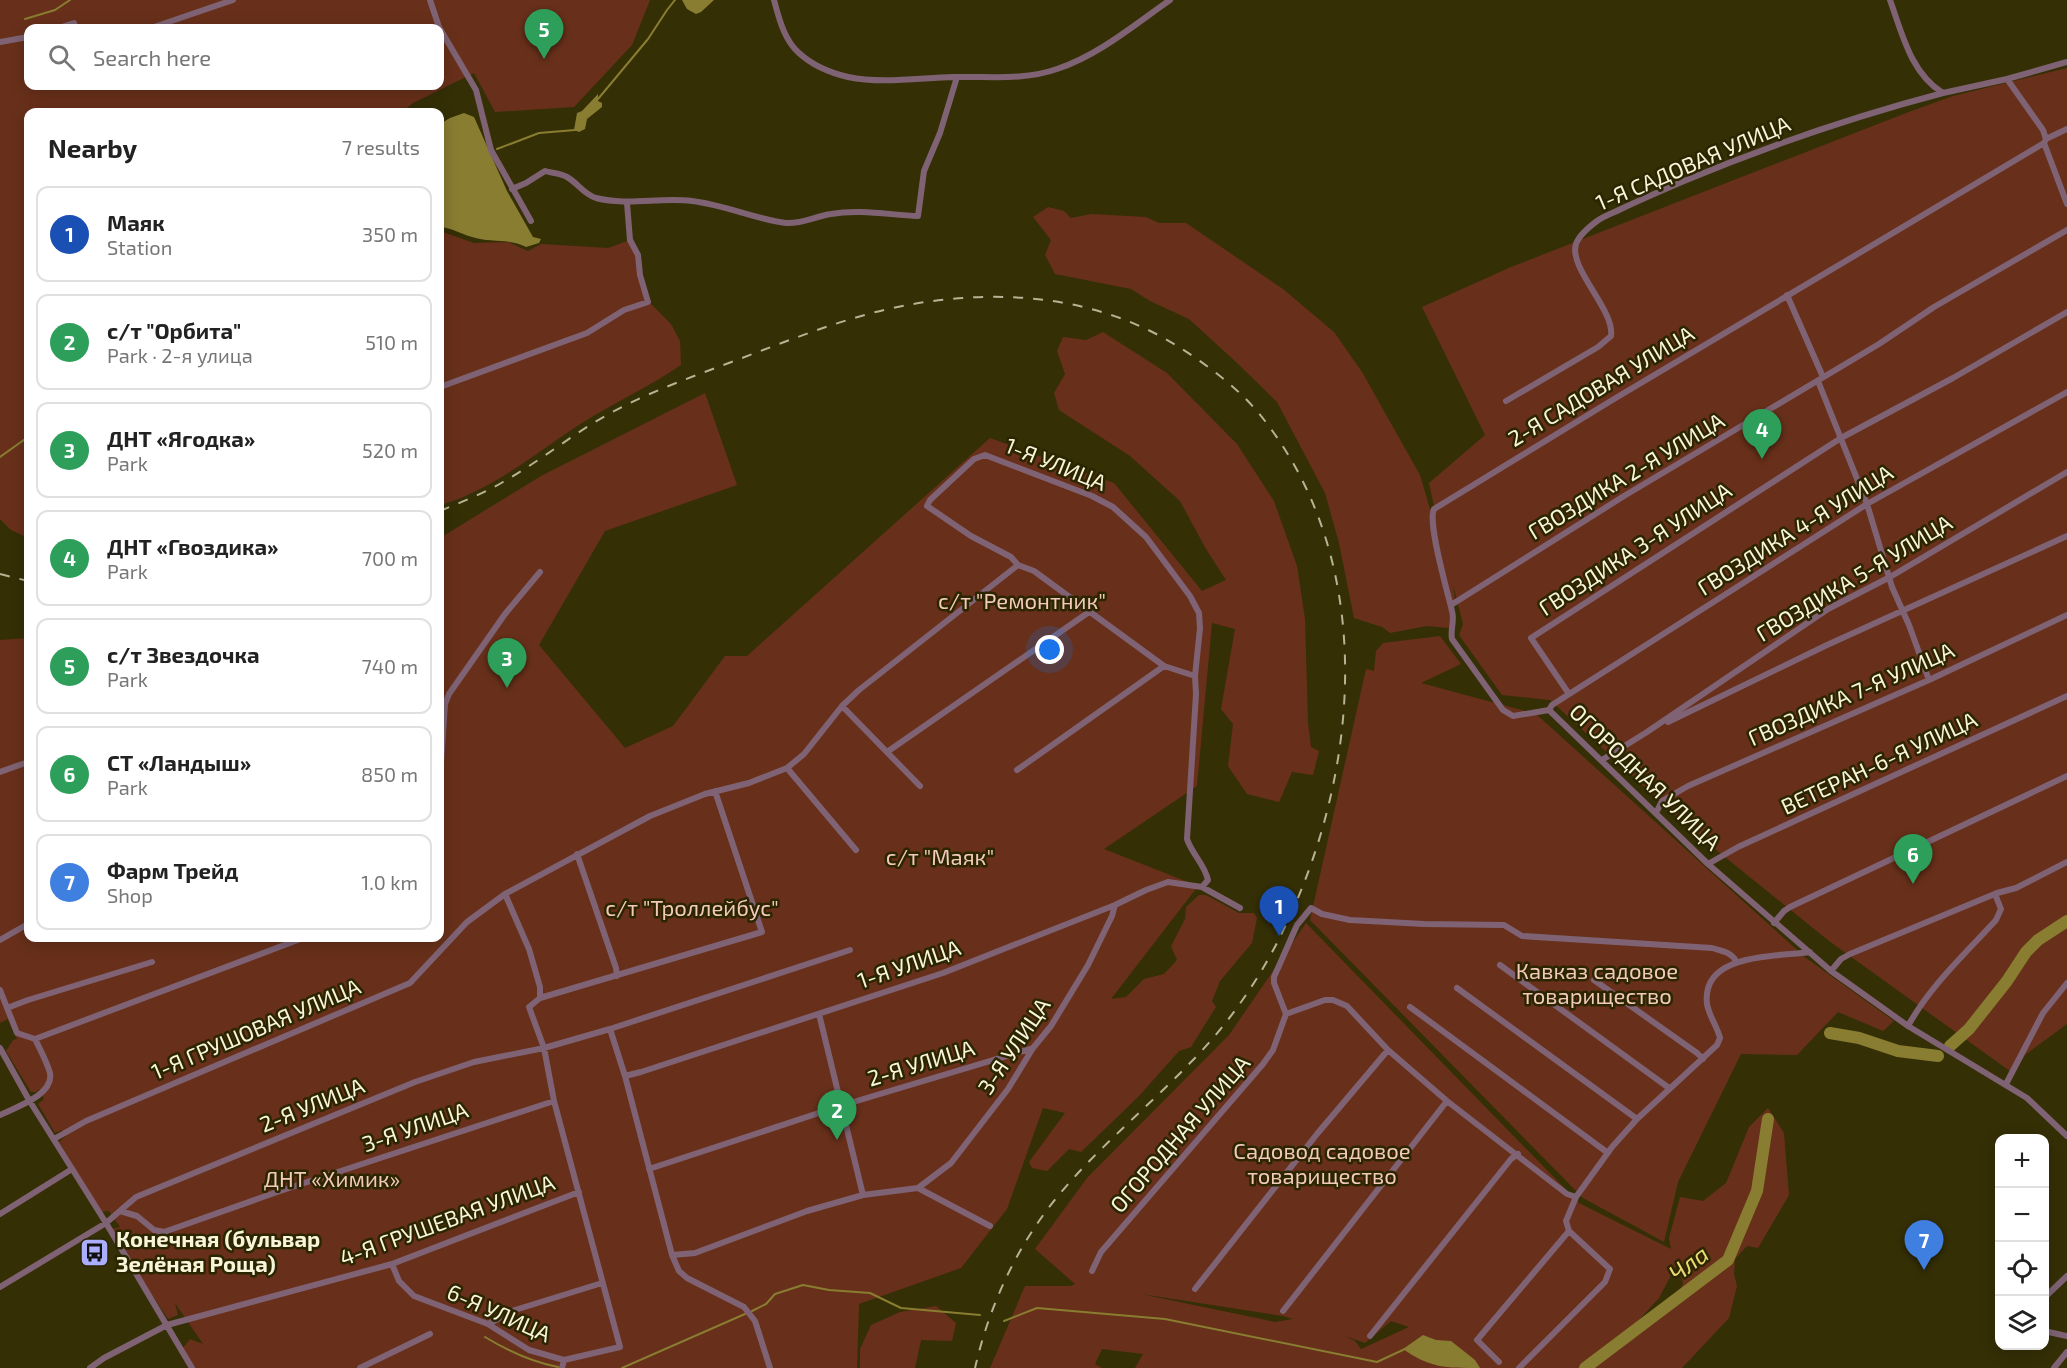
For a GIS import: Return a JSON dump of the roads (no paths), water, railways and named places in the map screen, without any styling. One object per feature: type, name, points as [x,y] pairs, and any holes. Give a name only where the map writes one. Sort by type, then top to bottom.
[{"type":"street","points":[[163,24],[233,0]]},
{"type":"street","points":[[429,0],[438,24]]},
{"type":"street","points":[[774,0],[789,42],[798,53],[827,70],[862,79],[1016,78],[1057,69],[1095,52],[1170,0]]},
{"type":"street","points":[[1890,0],[1915,64],[1925,80],[1943,93]]},
{"type":"street","points":[[444,36],[476,90],[491,150],[531,221]]},
{"type":"street","points":[[0,42],[24,38]]},
{"type":"street","name":"1-Я САДОВАЯ УЛИЦА","points":[[1506,401],[1598,347],[1611,336],[1610,323],[1581,268],[1575,249],[1584,232],[1598,220],[1648,196],[1745,156],[1894,106],[2007,80],[2067,62]]},
{"type":"street","points":[[512,189],[545,171],[566,176],[579,189],[594,197],[627,202],[656,199],[692,201],[729,207],[787,223],[832,214],[869,212],[918,216],[924,171],[940,133],[957,77]]},
{"type":"street","points":[[2007,80],[2043,129],[2067,204]]},
{"type":"street","name":"2-Я САДОВАЯ УЛИЦА","points":[[1434,509],[1787,294],[2067,129]]},
{"type":"street","points":[[444,386],[587,333],[624,310],[648,302],[640,275],[638,255],[630,240],[627,202]]},
{"type":"street","name":"ГВОЗДИКА 2-Я УЛИЦА","points":[[1451,604],[1624,496],[1879,344],[1934,307],[2067,230]]},
{"type":"street","points":[[1787,294],[1821,379],[1902,611],[1929,681]]},
{"type":"street","name":"ГВОЗДИКА 3-Я УЛИЦА","points":[[1569,694],[1531,638],[1841,438],[1953,378],[2067,312]]},
{"type":"street","name":"ГВОЗДИКА 4-Я УЛИЦА","points":[[1550,710],[1552,705],[1866,504],[2067,392]]},
{"type":"street","name":"1-Я УЛИЦА","points":[[1195,676],[1164,666],[1034,571],[1018,565],[1011,557],[971,536],[927,506],[930,500],[974,459],[985,456],[1003,461],[1092,496],[1113,507],[1146,537],[1190,596],[1199,613],[1200,628],[1195,676],[1196,694],[1187,839],[1206,872],[1208,880],[1202,887]]},
{"type":"street","name":"ГВОЗДИКА 5-Я УЛИЦА","points":[[1602,760],[1828,609],[1890,577],[2067,472]]},
{"type":"street","name":"ОГОРОДНАЯ УЛИЦА","points":[[1434,509],[1432,517],[1437,550],[1454,622],[1452,639],[1503,710],[1513,716],[1550,710],[1708,864],[1831,971],[1908,1026],[2006,1084],[2035,1105],[2067,1136]]},
{"type":"street","points":[[1647,732],[1766,674],[2067,536]]},
{"type":"street","points":[[856,850],[788,768],[804,754],[842,706],[859,690],[1018,565]]},
{"type":"street","points":[[444,701],[476,653],[540,572]]},
{"type":"street","points":[[887,752],[1089,612]]},
{"type":"street","name":"ГВОЗДИКА 7-Я УЛИЦА","points":[[1656,813],[1662,801],[1688,786],[1929,681],[2067,615]]},
{"type":"street","points":[[1017,770],[1164,666]]},
{"type":"street","name":"ВЕТЕРАН-6-Я УЛИЦА","points":[[1708,864],[1738,847],[2067,696]]},
{"type":"street","points":[[842,706],[920,786]]},
{"type":"street","points":[[0,772],[24,763]]},
{"type":"street","name":"1-Я ГРУШОВАЯ УЛИЦА","points":[[54,1139],[86,1121],[410,983],[468,922],[505,894],[650,816],[715,791],[749,783],[788,768]]},
{"type":"street","points":[[1774,922],[1790,907],[2067,776]]},
{"type":"street","points":[[579,1192],[554,1101],[544,1048],[529,1007],[540,998],[762,932],[715,791]]},
{"type":"street","points":[[577,854],[616,968],[616,976]]},
{"type":"street","points":[[1831,971],[1841,959],[1850,954],[1995,894],[2016,888],[2067,862]]},
{"type":"street","name":"1-Я УЛИЦА","points":[[625,1076],[943,973],[1168,882],[1202,887],[1240,908]]},
{"type":"street","points":[[505,894],[529,949],[540,987],[540,998]]},
{"type":"street","points":[[1908,1026],[1930,993],[1996,920],[2001,909],[1995,894]]},
{"type":"street","name":"3-Я УЛИЦА","points":[[918,1188],[951,1162],[1008,1089],[1033,1048],[1051,1026],[1088,965],[1115,905]]},
{"type":"street","points":[[1576,1197],[1567,1194],[1447,1101],[1388,1050],[1347,1006],[1340,1002],[1325,1000],[1286,1014],[1277,992],[1274,976],[1297,925],[1311,908],[1322,914],[1350,920],[1504,925],[1522,936],[1712,948],[1726,952],[1736,961]]},
{"type":"street","points":[[0,940],[24,926]]},
{"type":"street","points":[[0,990],[17,1033],[35,1039],[292,942]]},
{"type":"street","name":"2-Я УЛИЦА","points":[[0,1287],[106,1222],[136,1197],[415,1082],[474,1062],[544,1048],[610,1029],[850,950]]},
{"type":"street","points":[[1520,1368],[1605,1282],[1610,1269],[1569,1231],[1566,1221],[1576,1197],[1608,1153],[1637,1119],[1717,1045],[1720,1038],[1707,1007],[1707,994],[1711,981],[1725,966],[1736,961],[1810,952]]},
{"type":"street","points":[[8,1008],[152,962]]},
{"type":"street","points":[[1500,965],[1669,1088]]},
{"type":"street","points":[[1594,980],[1697,1053],[1702,1059]]},
{"type":"street","points":[[2006,1084],[2043,1013],[2067,983]]},
{"type":"street","points":[[1457,988],[1637,1119]]},
{"type":"street","points":[[1410,1007],[1608,1153]]},
{"type":"street","points":[[819,1014],[862,1196]]},
{"type":"street","name":"ОГОРОДНАЯ УЛИЦА","points":[[1092,1271],[1101,1252],[1263,1064],[1273,1050],[1286,1014]]},
{"type":"street","points":[[610,1029],[625,1076],[672,1255],[679,1271],[687,1278],[744,1307],[755,1321],[770,1368]]},
{"type":"street","points":[[0,1115],[41,1095],[50,1083],[50,1073],[35,1039]]},
{"type":"street","points":[[0,1048],[192,1368]]},
{"type":"street","name":"2-Я УЛИЦА","points":[[649,1169],[840,1106],[1033,1048]]},
{"type":"street","points":[[1195,1289],[1303,1152],[1388,1050]]},
{"type":"street","name":"3-Я УЛИЦА","points":[[120,1210],[136,1216],[154,1230],[164,1232],[280,1191],[554,1101]]},
{"type":"street","points":[[1283,1311],[1447,1101]]},
{"type":"street","points":[[1370,1336],[1511,1159],[1518,1154]]},
{"type":"street","points":[[0,1214],[72,1169]]},
{"type":"street","points":[[672,1255],[695,1253],[807,1211],[862,1196],[918,1188],[990,1226]]},
{"type":"street","name":"4-Я ГРУШЕВАЯ УЛИЦА","points":[[90,1368],[104,1358],[167,1325],[392,1264],[579,1192],[620,1347],[564,1360]]},
{"type":"street","points":[[1499,1362],[1477,1340],[1569,1231]]},
{"type":"street","name":"6-Я УЛИЦА","points":[[392,1264],[399,1281],[414,1296],[488,1324],[529,1350],[564,1360],[562,1368]]},
{"type":"street","points":[[2046,1296],[2067,1276]]},
{"type":"street","points":[[488,1324],[515,1310],[602,1283]]},
{"type":"street","points":[[2049,1332],[2067,1336]]},
{"type":"street","points":[[360,1368],[430,1334]]},
{"type":"street","points":[[2054,1368],[2067,1352]]},
{"type":"waterway","points":[[25,19],[55,10],[70,0]]},
{"type":"waterway","points":[[598,99],[648,39],[675,0]]},
{"type":"waterway","points":[[497,149],[539,133],[575,130]]},
{"type":"waterway","points":[[0,457],[24,440]]},
{"type":"waterway","name":"Чла","points":[[1950,1046],[1969,1029],[2007,981],[2026,952],[2038,940],[2067,921]]},
{"type":"waterway","name":"Чла","points":[[1830,1033],[1859,1038],[1898,1051],[1938,1056]]},
{"type":"waterway","name":"Чла","points":[[1585,1368],[1728,1260],[1757,1191],[1768,1119]]},
{"type":"waterway","points":[[752,1311],[766,1304],[775,1294],[803,1285],[829,1290],[870,1293],[901,1308],[980,1315]]},
{"type":"waterway","points":[[1004,1321],[1037,1308],[1165,1319],[1377,1362],[1405,1349]]},
{"type":"waterway","points":[[622,1368],[745,1314]]},
{"type":"waterway","points":[[485,1337],[520,1355],[558,1367]]},
{"type":"railway","points":[[444,509],[503,482],[612,412],[686,379],[805,334],[869,314],[913,304],[983,297],[1018,297],[1052,301],[1086,308],[1151,331],[1205,365],[1247,400],[1265,421],[1301,478],[1326,540],[1341,606],[1345,672],[1341,740],[1328,807],[1308,872],[1273,951],[1253,985],[1229,1018],[1204,1049],[1172,1082],[1077,1174],[1044,1214],[1021,1250],[1002,1288],[986,1327],[975,1368]]},
{"type":"railway","points":[[0,574],[24,580]]},
{"type":"place","name":"с/т Звездочка","points":[[544,59]]},
{"type":"place","name":"ДНТ «Гвоздика»","points":[[1762,459]]},
{"type":"place","name":"ДНТ «Ягодка»","points":[[507,688]]},
{"type":"place","name":"СТ «Ландыш»","points":[[1913,884]]},
{"type":"place","name":"Маяк","points":[[1279,936]]},
{"type":"place","name":"с/т \"Орбита\"","points":[[837,1140]]},
{"type":"place","name":"Конечная (бульвар Зелёная Роща)","points":[[95,1252]]},
{"type":"place","name":"Фарм Трейд","points":[[1924,1270]]},
{"type":"park label","name":"с/т \"Ремонтник\"","points":[[1022,601]]},
{"type":"park label","name":"с/т \"Маяк\"","points":[[940,857]]},
{"type":"park label","name":"с/т \"Троллейбус\"","points":[[692,908]]},
{"type":"park label","name":"Кавказ садовое товарищество","points":[[1597,984]]},
{"type":"park label","name":"Садовод садовое товарищество","points":[[1322,1164]]},
{"type":"park label","name":"ДНТ «Химик»","points":[[332,1179]]}]
